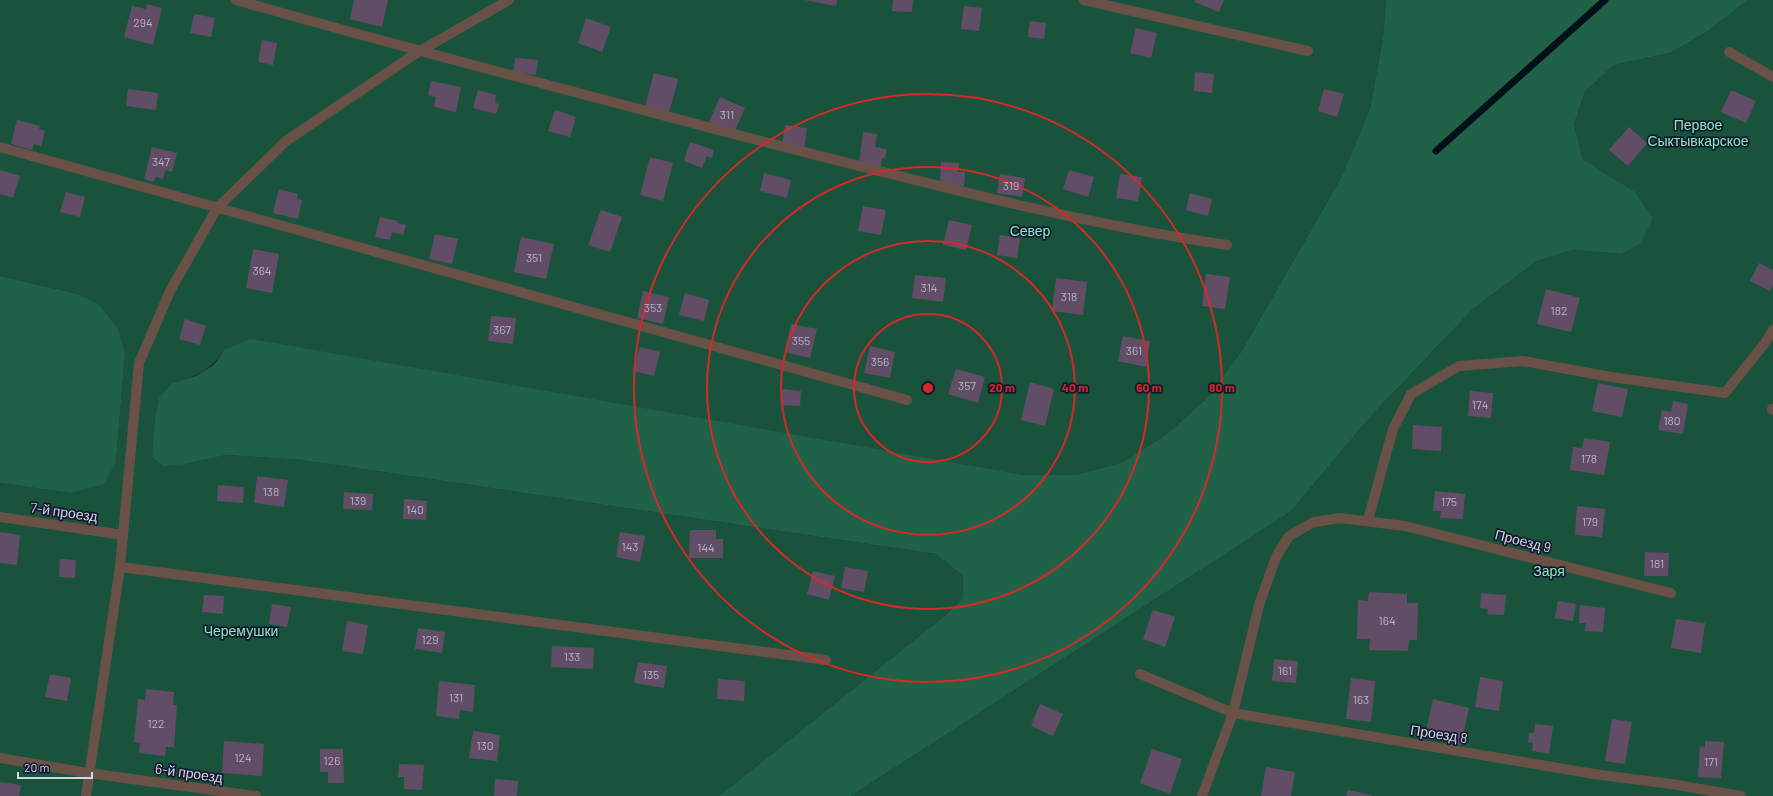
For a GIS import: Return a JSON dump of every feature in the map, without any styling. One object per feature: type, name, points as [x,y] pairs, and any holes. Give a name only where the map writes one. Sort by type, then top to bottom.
[{"type":"street","points":[[236,0],[418,52],[986,199],[1154,234],[1227,245]]},
{"type":"street","points":[[86,796],[88,773],[120,566],[139,363],[170,290],[217,208],[286,141],[418,52],[509,0]]},
{"type":"street","points":[[1084,0],[1308,51]]},
{"type":"street","points":[[1729,52],[1773,76]]},
{"type":"street","points":[[0,147],[907,400]]},
{"type":"street","points":[[1368,520],[1393,429],[1411,394],[1458,366],[1523,361],[1611,378],[1725,393],[1765,343],[1773,330]]},
{"type":"street","name":"7-й проезд","points":[[0,517],[123,534]]},
{"type":"street","name":"Проезд 9","points":[[1202,796],[1233,713],[1259,605],[1276,557],[1289,536],[1314,522],[1340,518],[1368,520],[1405,526],[1671,593]]},
{"type":"street","points":[[120,566],[826,660]]},
{"type":"street","name":"Проезд 8","points":[[1140,674],[1233,713],[1586,772],[1741,796]]},
{"type":"street","name":"6-й проезд","points":[[0,758],[88,773],[256,796]]},
{"type":"green space","name":"Север","points":[[0,0],[1386,0],[1383,38],[1370,108],[1341,178],[1241,352],[1207,398],[1167,434],[1123,462],[1075,475],[1024,475],[224,350],[208,368],[202,372],[173,383],[186,464],[226,455],[302,460],[936,554],[963,576],[963,597],[948,613],[719,796],[0,796],[0,483],[70,493],[116,462],[125,354],[74,293],[0,276]]},
{"type":"green space","points":[[1386,0],[1748,0],[1707,32],[1670,53],[1614,65],[1585,92],[1574,124],[1583,160],[1634,191],[1653,218],[1640,244],[1621,254],[1573,250],[1537,261],[1473,309],[1371,416],[1290,512],[851,796],[719,796],[948,613],[963,597],[963,576],[936,554],[302,460],[226,455],[186,464],[163,466],[152,457],[155,420],[159,398],[173,383],[196,376],[214,365],[224,350],[251,339],[1024,475],[1075,475],[1123,462],[1167,434],[1207,398],[1241,352],[1341,178],[1370,108],[1383,38]]},
{"type":"green space","name":"Заря","points":[[1748,0],[1773,0],[1773,796],[851,796],[1290,512],[1371,416],[1473,309],[1537,261],[1573,250],[1621,254],[1634,191],[1583,161],[1574,124],[1585,92],[1614,65],[1670,53],[1707,32]]},
{"type":"green space","points":[[0,276],[74,293],[98,304],[118,329],[125,354],[116,462],[104,484],[70,493],[0,483]]},
{"type":"building","points":[[354,0],[388,0],[382,27],[350,19]]},
{"type":"building","points":[[804,0],[837,0],[836,6]]},
{"type":"building","points":[[893,0],[913,0],[912,12],[892,11]]},
{"type":"building","points":[[1195,0],[1224,0],[1219,12],[1195,2]]},
{"type":"building","points":[[147,4],[162,8],[153,45],[124,37],[132,6],[146,9]]},
{"type":"building","points":[[964,6],[982,8],[979,31],[961,29]]},
{"type":"building","points":[[194,14],[215,18],[211,37],[190,33]]},
{"type":"building","points":[[586,18],[611,27],[602,52],[578,43]]},
{"type":"building","points":[[1030,21],[1046,23],[1044,39],[1028,37]]},
{"type":"building","points":[[1136,28],[1157,33],[1151,58],[1130,53]]},
{"type":"building","points":[[262,40],[277,43],[273,65],[258,62]]},
{"type":"building","points":[[515,58],[538,60],[536,75],[513,72]]},
{"type":"building","points":[[1195,72],[1214,74],[1212,93],[1194,91]]},
{"type":"building","points":[[654,73],[678,79],[669,113],[645,106]]},
{"type":"building","points":[[431,81],[461,87],[456,112],[434,107],[436,97],[428,95]]},
{"type":"building","points":[[128,89],[158,93],[156,110],[126,106]]},
{"type":"building","points":[[1324,89],[1344,94],[1337,117],[1318,111]]},
{"type":"building","points":[[478,90],[496,95],[495,103],[499,104],[496,114],[473,108]]},
{"type":"building","points":[[1731,90],[1756,101],[1746,123],[1721,112]]},
{"type":"building","points":[[720,97],[745,108],[734,133],[709,122]]},
{"type":"building","points":[[555,110],[576,117],[570,137],[548,131]]},
{"type":"building","points":[[17,120],[40,126],[39,129],[45,131],[41,146],[34,144],[32,150],[11,144]]},
{"type":"building","points":[[785,125],[807,128],[804,150],[782,147]]},
{"type":"building","points":[[1629,127],[1647,143],[1628,166],[1609,150]]},
{"type":"building","points":[[863,132],[877,134],[875,147],[887,149],[885,158],[882,158],[881,166],[859,163]]},
{"type":"building","points":[[690,142],[714,150],[712,158],[707,156],[702,168],[684,161]]},
{"type":"building","points":[[152,147],[177,153],[172,172],[165,170],[163,179],[156,177],[153,182],[144,179]]},
{"type":"building","points":[[650,157],[673,163],[663,201],[640,195]]},
{"type":"building","points":[[941,162],[959,163],[958,172],[965,172],[964,186],[940,185]]},
{"type":"building","points":[[0,170],[20,176],[13,198],[0,194]]},
{"type":"building","points":[[1069,170],[1094,177],[1088,197],[1063,189]]},
{"type":"building","points":[[764,173],[791,180],[787,198],[760,191]]},
{"type":"building","points":[[1000,174],[1025,178],[1022,197],[997,193]]},
{"type":"building","points":[[1120,174],[1142,177],[1138,201],[1116,198]]},
{"type":"building","points":[[279,189],[298,194],[297,199],[302,200],[298,219],[273,213]]},
{"type":"building","points":[[66,192],[85,197],[80,217],[60,212]]},
{"type":"building","points":[[1190,193],[1212,199],[1208,216],[1186,210]]},
{"type":"building","points":[[863,206],[886,210],[881,235],[858,231]]},
{"type":"building","points":[[601,210],[622,217],[610,252],[588,245]]},
{"type":"building","points":[[380,217],[406,225],[403,235],[392,232],[390,240],[375,237]]},
{"type":"building","points":[[949,220],[972,225],[966,250],[943,245]]},
{"type":"building","points":[[435,234],[458,239],[452,264],[429,259]]},
{"type":"building","points":[[1000,235],[1020,238],[1017,258],[997,255]]},
{"type":"building","points":[[521,237],[554,244],[546,279],[514,272]]},
{"type":"building","points":[[253,249],[279,254],[272,293],[246,288]]},
{"type":"building","points":[[1759,263],[1773,270],[1773,285],[1770,291],[1750,281]]},
{"type":"building","points":[[1206,274],[1230,277],[1225,309],[1202,306]]},
{"type":"building","points":[[915,275],[946,278],[943,302],[912,298]]},
{"type":"building","points":[[1056,278],[1087,282],[1083,315],[1052,311]]},
{"type":"building","points":[[1546,289],[1580,298],[1571,332],[1537,324]]},
{"type":"building","points":[[643,291],[669,297],[663,324],[637,318]]},
{"type":"building","points":[[685,293],[709,300],[704,321],[679,315]]},
{"type":"building","points":[[491,316],[516,318],[513,344],[488,341]]},
{"type":"building","points":[[185,319],[206,326],[200,345],[179,339]]},
{"type":"building","points":[[791,324],[817,329],[810,358],[785,352]]},
{"type":"building","points":[[1123,336],[1150,341],[1146,367],[1118,361]]},
{"type":"building","points":[[870,346],[895,352],[890,378],[864,373]]},
{"type":"building","points":[[640,347],[660,352],[654,376],[633,371]]},
{"type":"building","points":[[956,369],[985,377],[978,403],[948,394]]},
{"type":"building","points":[[1030,382],[1054,389],[1045,426],[1021,420]]},
{"type":"building","points":[[1598,383],[1628,389],[1622,417],[1592,411]]},
{"type":"building","points":[[781,389],[801,391],[800,406],[781,405]]},
{"type":"building","points":[[1470,391],[1493,393],[1491,418],[1468,416]]},
{"type":"building","points":[[1673,401],[1688,404],[1683,434],[1658,430],[1662,410],[1671,412]]},
{"type":"building","points":[[1413,425],[1442,427],[1441,451],[1412,449]]},
{"type":"building","points":[[1584,438],[1610,442],[1604,475],[1570,470],[1573,447],[1582,448]]},
{"type":"building","points":[[257,476],[288,480],[284,507],[254,503]]},
{"type":"building","points":[[218,485],[244,487],[243,503],[217,501]]},
{"type":"building","points":[[1435,491],[1465,494],[1463,519],[1440,518],[1441,511],[1433,511]]},
{"type":"building","points":[[344,492],[373,494],[372,510],[343,509]]},
{"type":"building","points":[[404,499],[427,501],[426,520],[403,519]]},
{"type":"building","points":[[1577,506],[1605,509],[1602,537],[1575,535]]},
{"type":"building","points":[[690,530],[716,530],[716,539],[723,539],[723,558],[689,558]]},
{"type":"building","points":[[0,532],[20,535],[17,565],[0,563]]},
{"type":"building","points":[[620,532],[645,536],[640,562],[616,557]]},
{"type":"building","points":[[1645,552],[1669,553],[1668,576],[1644,576]]},
{"type":"building","points":[[60,559],[76,560],[75,578],[59,577]]},
{"type":"building","points":[[845,567],[868,571],[864,592],[841,588]]},
{"type":"building","points":[[813,571],[835,576],[829,600],[807,594]]},
{"type":"building","points":[[1369,592],[1407,594],[1407,603],[1418,603],[1417,640],[1409,640],[1408,651],[1369,650],[1370,639],[1357,639],[1358,600],[1368,601]]},
{"type":"building","points":[[1481,593],[1506,595],[1504,615],[1487,614],[1488,609],[1480,608]]},
{"type":"building","points":[[204,595],[224,596],[223,614],[202,612]]},
{"type":"building","points":[[1558,601],[1576,604],[1573,621],[1555,618]]},
{"type":"building","points":[[272,604],[291,607],[287,627],[269,624]]},
{"type":"building","points":[[1580,605],[1605,608],[1603,632],[1585,631],[1586,623],[1579,623]]},
{"type":"building","points":[[1153,610],[1175,617],[1165,647],[1143,639]]},
{"type":"building","points":[[1676,619],[1705,623],[1701,653],[1671,648]]},
{"type":"building","points":[[347,621],[368,625],[363,654],[342,651]]},
{"type":"building","points":[[418,628],[445,632],[442,653],[415,649]]},
{"type":"building","points":[[552,646],[594,648],[593,669],[551,667]]},
{"type":"building","points":[[1274,659],[1298,661],[1296,683],[1272,681]]},
{"type":"building","points":[[638,662],[667,666],[664,688],[634,683]]},
{"type":"building","points":[[50,674],[71,678],[67,701],[45,697]]},
{"type":"building","points":[[1480,677],[1503,681],[1499,711],[1475,707]]},
{"type":"building","points":[[1351,678],[1375,681],[1371,722],[1346,719]]},
{"type":"building","points":[[718,679],[745,681],[744,701],[717,699]]},
{"type":"building","points":[[439,681],[475,685],[473,712],[460,710],[459,719],[436,716]]},
{"type":"building","points":[[146,689],[174,692],[173,705],[177,705],[174,747],[166,747],[165,756],[139,753],[140,743],[134,742],[138,699],[145,700]]},
{"type":"building","points":[[1433,699],[1469,708],[1461,745],[1425,736]]},
{"type":"building","points":[[1040,704],[1063,714],[1053,736],[1031,726]]},
{"type":"building","points":[[1612,719],[1632,722],[1625,764],[1605,761]]},
{"type":"building","points":[[1535,724],[1553,726],[1549,754],[1532,751],[1533,743],[1528,742],[1529,733],[1534,733]]},
{"type":"building","points":[[473,731],[500,735],[497,761],[469,758]]},
{"type":"building","points":[[224,741],[264,744],[262,776],[222,773]]},
{"type":"building","points":[[1705,741],[1724,742],[1721,778],[1698,777],[1700,746],[1705,747]]},
{"type":"building","points":[[320,749],[343,749],[344,783],[328,783],[328,772],[320,772]]},
{"type":"building","points":[[1152,749],[1182,759],[1170,794],[1140,783]]},
{"type":"building","points":[[399,764],[424,765],[422,790],[404,789],[404,777],[398,777]]},
{"type":"building","points":[[1266,767],[1295,772],[1291,796],[1261,796]]},
{"type":"building","points":[[495,779],[518,781],[517,796],[494,796]]},
{"type":"building","points":[[0,782],[21,785],[19,796],[0,796]]},
{"type":"building","points":[[1348,790],[1371,795],[1371,796],[1346,796]]},
{"type":"waterway","points":[[1436,151],[1605,0]]},
{"type":"park label","name":"Первое Сыктывкарское","points":[[1698,134]]},
{"type":"park label","name":"Черемушки","points":[[241,631]]}]
